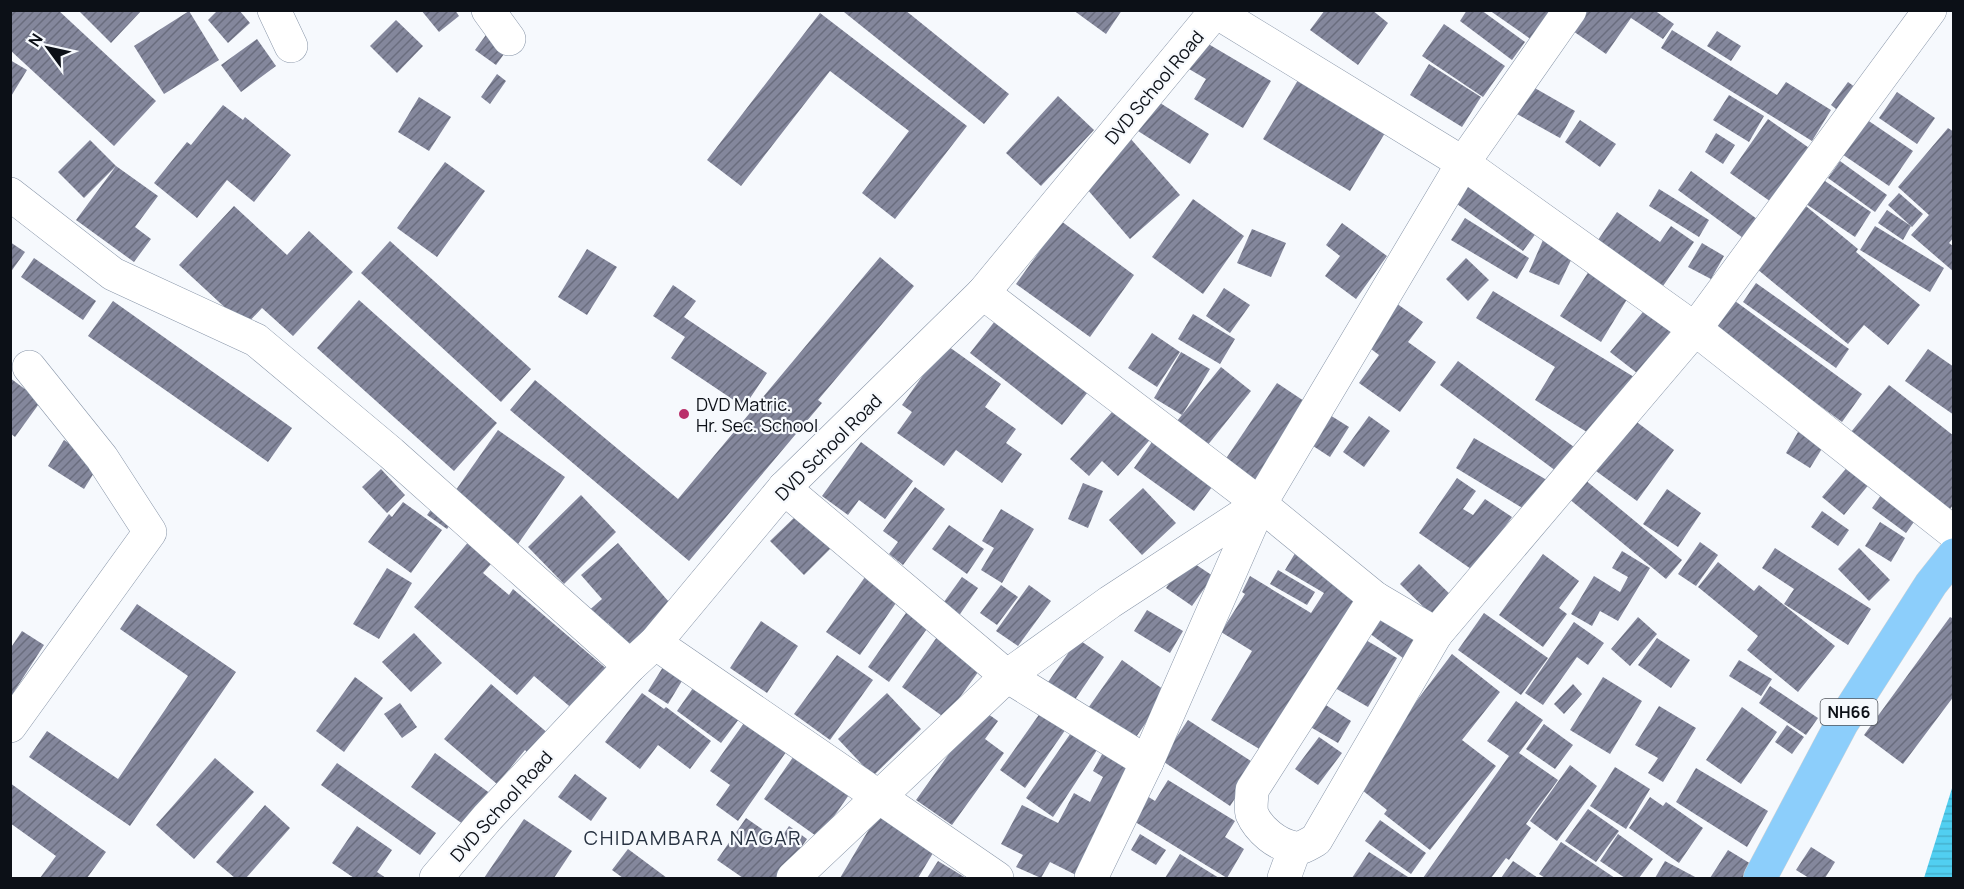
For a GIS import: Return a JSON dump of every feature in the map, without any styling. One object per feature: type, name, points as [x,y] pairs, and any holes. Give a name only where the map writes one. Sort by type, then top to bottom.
[{"type":"highway","name":"NH66","points":[[1760,879],[1842,723],[1931,584],[1953,555]]},
{"type":"street","points":[[274,10],[291,46]]},
{"type":"street","points":[[488,10],[509,39]]},
{"type":"street","points":[[1091,879],[1147,762],[1260,504],[1463,163],[1570,10]]},
{"type":"street","points":[[1376,598],[1252,790],[1251,811],[1259,828],[1270,837],[1295,848],[1316,840],[1436,634],[1695,329],[1930,10]]},
{"type":"street","points":[[1226,14],[1463,163],[1695,329],[1953,533]]},
{"type":"street","name":"DVD School Road","points":[[436,879],[488,817],[630,666],[655,643],[784,488],[983,293],[1226,14]]},
{"type":"street","points":[[10,194],[113,274],[256,340],[391,453],[630,666]]},
{"type":"street","points":[[983,293],[1260,504],[1376,598],[1436,634]]},
{"type":"street","points":[[10,726],[150,532],[102,458],[29,368]]},
{"type":"street","points":[[784,488],[1007,676],[1147,762]]},
{"type":"street","points":[[793,879],[1007,676],[1110,602],[1260,504]]},
{"type":"street","points":[[655,643],[997,879]]},
{"type":"street","points":[[1284,879],[1295,848]]},
{"type":"water","points":[[1953,785],[1953,878],[1924,878]]},
{"type":"building","points":[[10,10],[58,10],[156,101],[114,146],[10,50]]},
{"type":"building","points":[[78,10],[142,10],[111,43]]},
{"type":"building","points":[[218,10],[239,10],[250,23],[228,43],[208,20]]},
{"type":"building","points":[[421,10],[455,10],[459,16],[439,32]]},
{"type":"building","points":[[845,10],[905,10],[1009,94],[984,124],[844,12]]},
{"type":"building","points":[[1073,10],[1122,10],[1106,34]]},
{"type":"building","points":[[1325,10],[1372,10],[1388,23],[1358,65],[1310,30]]},
{"type":"building","points":[[1467,10],[1481,10],[1525,42],[1512,60],[1460,21]]},
{"type":"building","points":[[1489,10],[1555,10],[1542,47]]},
{"type":"building","points":[[1587,10],[1654,10],[1674,24],[1663,39],[1631,18],[1606,54],[1573,31]]},
{"type":"building","points":[[189,11],[219,60],[164,94],[134,46]]},
{"type":"building","points":[[820,13],[967,126],[895,219],[862,193],[909,131],[830,71],[741,186],[707,160]]},
{"type":"building","points":[[396,20],[423,46],[397,73],[370,46]]},
{"type":"building","points":[[1444,24],[1505,66],[1483,97],[1422,56]]},
{"type":"building","points":[[491,28],[512,43],[496,65],[475,50]]},
{"type":"building","points":[[1672,30],[1777,95],[1786,82],[1831,110],[1812,141],[1661,48]]},
{"type":"building","points":[[1717,31],[1741,46],[1731,61],[1707,46]]},
{"type":"building","points":[[257,39],[276,66],[241,92],[221,65]]},
{"type":"building","points":[[1205,42],[1271,81],[1243,128],[1194,99],[1206,79],[1189,69]]},
{"type":"building","points":[[10,60],[27,70],[10,98]]},
{"type":"building","points":[[1429,64],[1481,97],[1462,127],[1410,95]]},
{"type":"building","points":[[497,74],[506,81],[490,104],[481,97]]},
{"type":"building","points":[[1298,80],[1385,133],[1350,191],[1263,139]]},
{"type":"building","points":[[1848,82],[1863,93],[1845,116],[1831,105]]},
{"type":"building","points":[[1533,87],[1575,111],[1560,138],[1517,114]]},
{"type":"building","points":[[1897,92],[1935,118],[1917,144],[1879,118]]},
{"type":"building","points":[[1729,95],[1764,116],[1749,142],[1713,120]]},
{"type":"building","points":[[1058,96],[1094,130],[1041,186],[1006,153]]},
{"type":"building","points":[[419,97],[451,117],[429,151],[398,132]]},
{"type":"building","points":[[1157,101],[1209,134],[1190,164],[1138,131]]},
{"type":"building","points":[[223,105],[243,120],[245,117],[291,155],[254,202],[227,180],[197,218],[154,183],[187,142],[191,145]]},
{"type":"building","points":[[1860,115],[1913,151],[1889,186],[1836,150]]},
{"type":"building","points":[[1768,119],[1812,150],[1774,204],[1730,173]]},
{"type":"building","points":[[1580,120],[1616,144],[1600,167],[1565,142]]},
{"type":"building","points":[[1948,128],[1954,132],[1954,237],[1949,243],[1954,247],[1954,272],[1911,235],[1929,215],[1898,187]]},
{"type":"building","points":[[1716,133],[1735,145],[1723,164],[1705,152]]},
{"type":"building","points":[[1130,138],[1180,195],[1130,239],[1081,182]]},
{"type":"building","points":[[90,140],[116,166],[84,198],[58,172]]},
{"type":"building","points":[[1840,161],[1887,195],[1875,212],[1828,178]]},
{"type":"building","points":[[445,162],[485,191],[437,257],[397,228]]},
{"type":"building","points":[[116,166],[158,196],[135,227],[151,239],[134,262],[76,220]]},
{"type":"building","points":[[1691,171],[1757,219],[1743,238],[1678,190]]},
{"type":"building","points":[[1469,172],[1542,225],[1523,251],[1450,199]]},
{"type":"building","points":[[1822,179],[1871,212],[1855,237],[1806,204]]},
{"type":"building","points":[[1659,189],[1709,220],[1699,237],[1649,206]]},
{"type":"building","points":[[1899,193],[1923,214],[1912,227],[1888,205]]},
{"type":"building","points":[[1193,199],[1244,236],[1203,294],[1152,257]]},
{"type":"building","points":[[1801,202],[1858,249],[1856,252],[1920,305],[1888,345],[1864,325],[1848,344],[1751,264]]},
{"type":"building","points":[[234,206],[287,255],[309,231],[353,272],[293,336],[262,308],[245,326],[179,265]]},
{"type":"building","points":[[1887,210],[1911,226],[1903,240],[1878,223]]},
{"type":"building","points":[[1617,212],[1660,242],[1671,226],[1694,242],[1663,286],[1598,240]]},
{"type":"building","points":[[1465,218],[1529,258],[1517,279],[1451,240]]},
{"type":"building","points":[[1061,221],[1134,275],[1090,337],[1016,284]]},
{"type":"building","points":[[1342,223],[1387,256],[1356,299],[1325,276],[1340,256],[1326,245]]},
{"type":"building","points":[[1875,226],[1944,268],[1930,292],[1860,250]]},
{"type":"building","points":[[1252,229],[1286,243],[1271,277],[1237,263]]},
{"type":"building","points":[[1543,240],[1574,254],[1559,285],[1529,272]]},
{"type":"building","points":[[390,241],[531,369],[501,402],[361,273]]},
{"type":"building","points":[[10,242],[25,252],[10,273]]},
{"type":"building","points":[[1702,243],[1724,256],[1711,279],[1688,267]]},
{"type":"building","points":[[587,249],[617,267],[587,315],[558,297]]},
{"type":"building","points":[[880,257],[914,286],[818,400],[822,403],[689,561],[510,410],[535,380],[678,499]]},
{"type":"building","points":[[34,258],[96,301],[83,320],[21,277]]},
{"type":"building","points":[[1466,258],[1489,280],[1468,301],[1446,279]]},
{"type":"building","points":[[1589,271],[1629,296],[1601,342],[1560,316]]},
{"type":"building","points":[[1756,283],[1849,349],[1836,368],[1743,302]]},
{"type":"building","points":[[673,285],[696,301],[684,317],[767,373],[744,407],[671,358],[685,337],[653,316]]},
{"type":"building","points":[[1224,288],[1250,305],[1230,333],[1206,316]]},
{"type":"building","points":[[1493,291],[1634,377],[1595,437],[1535,400],[1555,367],[1476,318]]},
{"type":"building","points":[[359,300],[497,423],[454,471],[317,348]]},
{"type":"building","points":[[113,301],[292,428],[268,462],[88,336]]},
{"type":"building","points":[[1393,301],[1423,322],[1408,342],[1436,362],[1400,412],[1359,383],[1379,355],[1363,343]]},
{"type":"building","points":[[1735,301],[1862,394],[1842,422],[1714,329]]},
{"type":"building","points":[[1647,307],[1674,329],[1637,373],[1610,352]]},
{"type":"building","points":[[1002,312],[1095,383],[1062,425],[970,353]]},
{"type":"building","points":[[1193,314],[1235,339],[1220,364],[1178,339]]},
{"type":"building","points":[[1152,333],[1180,352],[1157,387],[1128,368]]},
{"type":"building","points":[[945,344],[1001,384],[985,407],[1016,429],[1006,443],[1022,454],[1002,483],[956,450],[944,466],[897,433],[912,412],[902,405]]},
{"type":"building","points":[[1928,349],[1954,367],[1954,415],[1905,381]]},
{"type":"building","points":[[1181,352],[1210,369],[1182,415],[1154,398]]},
{"type":"building","points":[[1458,361],[1574,447],[1556,471],[1440,385]]},
{"type":"building","points":[[1221,367],[1251,391],[1207,446],[1177,421]]},
{"type":"building","points":[[10,378],[41,401],[15,437],[10,433]]},
{"type":"building","points":[[1277,383],[1307,403],[1255,480],[1225,460]]},
{"type":"building","points":[[1889,385],[1954,436],[1954,504],[1942,519],[1851,432]]},
{"type":"building","points":[[1120,403],[1155,434],[1118,476],[1102,461],[1089,476],[1070,459]]},
{"type":"building","points":[[1325,412],[1349,427],[1330,457],[1307,442]]},
{"type":"building","points":[[1369,416],[1390,431],[1364,467],[1343,452]]},
{"type":"building","points":[[1634,420],[1674,450],[1637,501],[1596,471]]},
{"type":"building","points":[[498,430],[565,477],[518,544],[451,497]]},
{"type":"building","points":[[1798,432],[1823,447],[1810,468],[1786,453]]},
{"type":"building","points":[[1474,438],[1552,483],[1534,515],[1456,468]]},
{"type":"building","points":[[1154,439],[1215,483],[1194,511],[1134,468]]},
{"type":"building","points":[[64,440],[100,463],[84,489],[48,466]]},
{"type":"building","points":[[861,442],[913,481],[885,519],[859,500],[848,515],[822,496]]},
{"type":"building","points":[[1849,465],[1870,483],[1844,515],[1822,497]]},
{"type":"building","points":[[381,469],[405,495],[387,513],[362,487]]},
{"type":"building","points":[[1457,478],[1476,491],[1463,509],[1473,515],[1485,499],[1512,517],[1474,571],[1419,533]]},
{"type":"building","points":[[1584,479],[1682,560],[1666,579],[1568,498]]},
{"type":"building","points":[[1083,483],[1103,491],[1088,528],[1068,519]]},
{"type":"building","points":[[915,487],[945,509],[903,565],[889,554],[898,542],[883,531]]},
{"type":"building","points":[[1143,488],[1176,523],[1142,555],[1109,520]]},
{"type":"building","points":[[1886,488],[1921,512],[1906,533],[1872,508]]},
{"type":"building","points":[[1667,489],[1701,513],[1678,547],[1643,524]]},
{"type":"building","points":[[581,495],[616,532],[564,584],[528,547]]},
{"type":"building","points":[[403,502],[442,530],[411,573],[368,542],[389,514],[392,517]]},
{"type":"building","points":[[435,504],[455,518],[447,529],[427,515]]},
{"type":"building","points":[[1001,509],[1034,529],[1002,583],[981,570],[994,548],[982,541]]},
{"type":"building","points":[[1822,511],[1849,530],[1838,546],[1811,527]]},
{"type":"building","points":[[798,514],[832,547],[804,575],[770,541]]},
{"type":"building","points":[[1880,522],[1905,538],[1891,562],[1865,546]]},
{"type":"building","points":[[949,525],[984,549],[967,574],[932,549]]},
{"type":"building","points":[[475,534],[499,555],[483,573],[509,595],[513,589],[609,671],[575,711],[534,676],[517,695],[414,607]]},
{"type":"building","points":[[1700,542],[1718,555],[1696,586],[1678,574]]},
{"type":"building","points":[[618,543],[675,609],[630,648],[608,623],[600,630],[586,613],[602,599],[581,575]]},
{"type":"building","points":[[1775,548],[1871,609],[1848,645],[1784,604],[1794,589],[1762,568]]},
{"type":"building","points":[[1859,548],[1890,580],[1869,601],[1838,569]]},
{"type":"building","points":[[1297,550],[1364,590],[1266,753],[1211,720],[1252,651],[1221,632],[1245,594],[1242,592],[1250,576],[1311,613],[1324,593],[1285,570]]},
{"type":"building","points":[[1622,551],[1650,568],[1618,621],[1600,611],[1592,626],[1571,614],[1594,576],[1620,592],[1628,577],[1612,568]]},
{"type":"building","points":[[1543,554],[1579,581],[1559,608],[1567,614],[1543,647],[1499,615]]},
{"type":"building","points":[[1186,558],[1213,576],[1192,606],[1166,588]]},
{"type":"building","points":[[1718,562],[1754,591],[1759,585],[1835,646],[1798,692],[1747,650],[1758,636],[1698,587]]},
{"type":"building","points":[[1419,564],[1457,601],[1438,621],[1400,584]]},
{"type":"building","points":[[387,568],[412,583],[379,639],[353,624]]},
{"type":"building","points":[[1278,570],[1315,592],[1307,605],[1270,584]]},
{"type":"building","points":[[865,577],[898,600],[860,655],[826,632]]},
{"type":"building","points":[[962,577],[978,588],[958,617],[941,606]]},
{"type":"building","points":[[1001,585],[1018,597],[997,625],[980,613]]},
{"type":"building","points":[[1029,585],[1051,601],[1018,646],[996,631]]},
{"type":"building","points":[[137,604],[236,672],[130,826],[29,757],[47,731],[118,779],[188,676],[120,629]]},
{"type":"building","points":[[1387,609],[1425,636],[1407,661],[1369,633]]},
{"type":"building","points":[[908,610],[929,626],[889,682],[868,667]]},
{"type":"building","points":[[1147,610],[1183,631],[1170,653],[1134,631]]},
{"type":"building","points":[[1484,613],[1548,658],[1521,695],[1458,650]]},
{"type":"building","points":[[1638,617],[1657,634],[1630,666],[1611,649]]},
{"type":"building","points":[[1950,617],[1954,619],[1954,696],[1903,764],[1864,735]]},
{"type":"building","points":[[761,621],[798,646],[767,693],[730,668]]},
{"type":"building","points":[[1574,622],[1604,643],[1588,665],[1577,657],[1543,705],[1525,693]]},
{"type":"building","points":[[22,631],[44,645],[10,698],[10,649]]},
{"type":"building","points":[[414,633],[442,663],[411,692],[382,662]]},
{"type":"building","points":[[937,637],[981,668],[945,718],[902,687]]},
{"type":"building","points":[[1657,638],[1690,660],[1671,688],[1638,665]]},
{"type":"building","points":[[1078,639],[1104,657],[1072,704],[1046,685]]},
{"type":"building","points":[[1364,639],[1397,658],[1368,707],[1335,688]]},
{"type":"building","points":[[1452,654],[1500,692],[1462,740],[1496,766],[1430,850],[1384,814],[1387,810],[1357,786]]},
{"type":"building","points":[[837,655],[873,680],[830,740],[794,714]]},
{"type":"building","points":[[668,659],[688,671],[668,704],[648,691]]},
{"type":"building","points":[[1122,660],[1167,692],[1132,743],[1086,711]]},
{"type":"building","points":[[1739,660],[1772,679],[1761,696],[1729,676]]},
{"type":"building","points":[[355,677],[383,698],[344,752],[316,731]]},
{"type":"building","points":[[1603,677],[1642,701],[1610,754],[1570,730]]},
{"type":"building","points":[[700,678],[745,711],[721,743],[677,711]]},
{"type":"building","points":[[491,684],[550,735],[532,757],[525,750],[497,784],[444,739]]},
{"type":"building","points":[[1573,684],[1582,694],[1564,714],[1554,704]]},
{"type":"building","points":[[1770,686],[1818,718],[1806,735],[1759,703]]},
{"type":"building","points":[[642,693],[664,709],[666,707],[711,741],[690,769],[658,745],[640,769],[605,742]]},
{"type":"building","points":[[887,693],[921,729],[873,776],[838,739]]},
{"type":"building","points":[[1516,701],[1543,720],[1519,753],[1558,780],[1526,824],[1531,828],[1509,860],[1506,858],[1491,878],[1423,878],[1509,756],[1487,741]]},
{"type":"building","points":[[1321,702],[1351,721],[1338,743],[1307,725]]},
{"type":"building","points":[[400,703],[417,727],[402,738],[384,714]]},
{"type":"building","points":[[1659,706],[1696,728],[1663,782],[1648,773],[1658,758],[1635,745]]},
{"type":"building","points":[[1742,707],[1777,732],[1741,784],[1706,760]]},
{"type":"building","points":[[981,709],[998,721],[985,739],[1004,753],[952,825],[916,800]]},
{"type":"building","points":[[1043,709],[1068,726],[1025,788],[1000,770]]},
{"type":"building","points":[[749,716],[791,745],[738,821],[716,805],[730,785],[710,771]]},
{"type":"building","points":[[1188,720],[1257,765],[1230,806],[1161,760]]},
{"type":"building","points":[[1544,724],[1573,745],[1555,769],[1526,749]]},
{"type":"building","points":[[1787,725],[1804,737],[1792,754],[1775,742]]},
{"type":"building","points":[[1075,727],[1101,744],[1053,817],[1026,798]]},
{"type":"building","points":[[1319,737],[1342,753],[1318,785],[1295,769]]},
{"type":"building","points":[[1106,747],[1140,764],[1080,877],[1050,862],[1041,878],[1016,867],[1023,855],[1001,844],[1022,805],[1058,823],[1074,793],[1090,802],[1103,777],[1093,771]]},
{"type":"building","points":[[798,750],[853,789],[819,838],[764,799]]},
{"type":"building","points":[[435,753],[491,794],[467,827],[411,787]]},
{"type":"building","points":[[215,758],[254,792],[194,859],[156,825]]},
{"type":"building","points":[[337,763],[436,833],[420,855],[321,785]]},
{"type":"building","points":[[1570,765],[1597,786],[1557,841],[1530,821]]},
{"type":"building","points":[[1615,767],[1650,789],[1626,829],[1590,806]]},
{"type":"building","points":[[1696,768],[1768,811],[1747,847],[1676,802]]},
{"type":"building","points":[[575,774],[607,798],[591,821],[558,797]]},
{"type":"building","points":[[1168,780],[1235,821],[1225,837],[1244,849],[1227,878],[1132,820],[1147,796],[1155,801]]},
{"type":"building","points":[[10,783],[106,852],[87,878],[40,878],[56,856],[10,823]]},
{"type":"building","points":[[1650,797],[1663,806],[1666,802],[1703,828],[1679,863],[1629,828]]},
{"type":"building","points":[[265,805],[290,828],[246,878],[235,878],[216,862]]},
{"type":"building","points":[[1588,809],[1619,831],[1596,862],[1565,841]]},
{"type":"building","points":[[878,814],[936,848],[918,878],[840,878]]},
{"type":"building","points":[[746,818],[779,841],[789,826],[807,839],[780,878],[743,878],[717,860]]},
{"type":"building","points":[[524,819],[572,851],[554,878],[484,878]]},
{"type":"building","points":[[1380,820],[1426,853],[1411,874],[1365,841]]},
{"type":"building","points":[[357,826],[392,850],[377,872],[386,878],[354,878],[332,863]]},
{"type":"building","points":[[1140,834],[1166,850],[1156,865],[1131,850]]},
{"type":"building","points":[[1618,834],[1653,859],[1639,878],[1625,878],[1600,861]]},
{"type":"building","points":[[1561,842],[1615,878],[1545,878],[1539,874]]},
{"type":"building","points":[[1811,847],[1835,862],[1825,878],[1809,878],[1796,870]]},
{"type":"building","points":[[628,849],[667,878],[623,878],[612,870]]},
{"type":"building","points":[[1728,850],[1756,867],[1749,878],[1710,878]]},
{"type":"building","points":[[1369,852],[1408,877],[1352,878]]},
{"type":"building","points":[[1180,854],[1219,878],[1165,878]]},
{"type":"building","points":[[938,861],[966,878],[927,878]]},
{"type":"building","points":[[1513,861],[1538,878],[1501,878]]},
{"type":"building","points":[[1665,861],[1697,878],[1655,878]]},
{"type":"place","name":"DVD Matric. Hr. Sec. School","points":[[684,414]]},
{"type":"district","name":"CHIDAMBARA NAGAR","points":[[693,837]]}]
